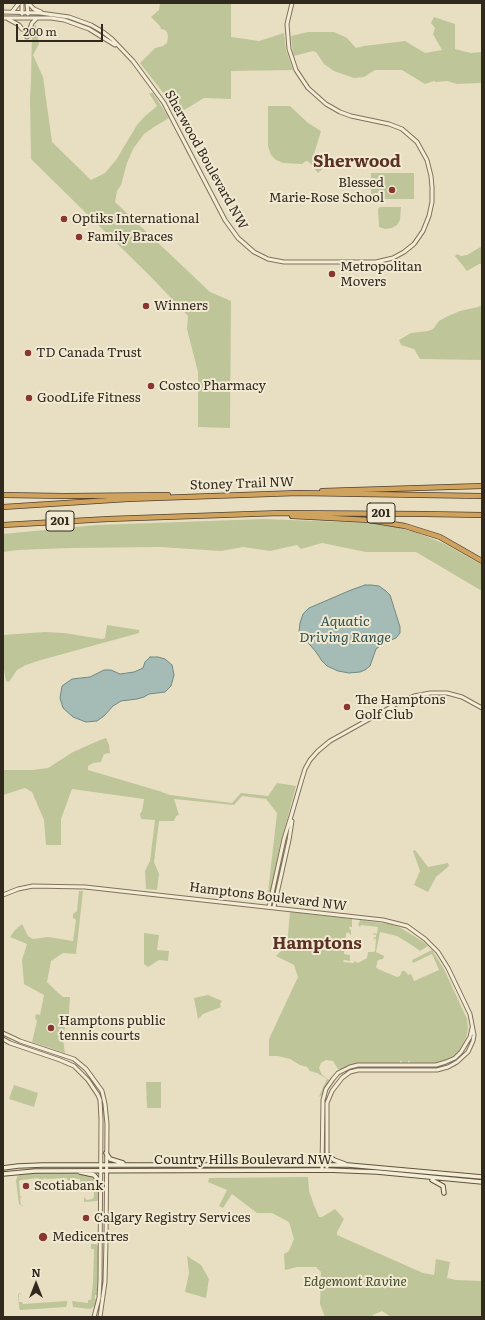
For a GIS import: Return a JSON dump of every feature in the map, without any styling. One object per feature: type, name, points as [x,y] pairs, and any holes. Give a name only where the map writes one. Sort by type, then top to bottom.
[{"type":"highway","points":[[298,493],[360,489],[482,486]]},
{"type":"highway","name":"Stoney Trail NW","points":[[3,507],[193,496],[298,493],[482,496]]},
{"type":"highway","points":[[3,495],[65,496],[158,494],[193,496]]},
{"type":"highway","points":[[279,513],[286,516],[369,520],[405,526],[440,537],[482,561]]},
{"type":"highway","name":"201","points":[[3,525],[117,518],[279,513],[401,513],[482,515]]},
{"type":"highway","points":[[3,529],[110,521],[117,518]]},
{"type":"main road","points":[[106,1153],[112,1160],[128,1164]]},
{"type":"main road","points":[[327,1154],[332,1159],[348,1165]]},
{"type":"main road","name":"Country Hills Boulevard NW","points":[[3,1168],[31,1165],[100,1164],[322,1164],[482,1176]]},
{"type":"main road","name":"Country Hills Boulevard NW","points":[[3,1174],[21,1172],[100,1170],[327,1170],[361,1171],[482,1182]]},
{"type":"main road","points":[[69,1171],[94,1175],[100,1182]]},
{"type":"main road","points":[[428,1178],[443,1186],[444,1193]]},
{"type":"street","points":[[20,3],[22,18]]},
{"type":"street","points":[[12,12],[20,3]]},
{"type":"street","points":[[28,3],[28,18]]},
{"type":"street","points":[[28,3],[34,9],[42,13]]},
{"type":"street","name":"Sherwood Boulevard NW","points":[[3,12],[42,13],[70,17],[91,25],[103,32],[120,48],[136,64],[164,103],[225,220],[238,238],[249,249],[263,257],[284,262],[372,262],[393,258],[414,244],[423,230],[429,216],[432,206],[432,192],[431,176],[427,160],[417,142],[402,129],[393,125],[351,116],[340,112],[326,104],[308,88],[296,70],[289,49],[287,24],[292,3]]},
{"type":"street","points":[[5,18],[15,22],[22,29]]},
{"type":"street","name":"Sherwood Boulevard NW","points":[[5,18],[51,18],[76,24],[89,29],[120,48]]},
{"type":"street","points":[[27,37],[32,24],[37,18]]},
{"type":"street","points":[[269,906],[284,839],[304,769],[318,751],[330,741],[400,702],[414,696],[430,693],[447,693],[462,697],[482,708]]},
{"type":"street","points":[[274,907],[289,840],[292,814]]},
{"type":"street","name":"Hamptons Boulevard NW","points":[[3,895],[18,889],[33,886],[85,886],[383,920],[401,924],[425,938],[438,952],[448,968],[470,1014],[474,1038],[468,1052],[457,1062],[448,1067],[437,1070],[358,1070],[350,1072],[342,1078],[334,1086],[328,1099],[327,1170]]},
{"type":"street","points":[[322,1170],[323,1100],[326,1089],[338,1073],[358,1065],[436,1065],[446,1062],[455,1058],[461,1052],[470,1037],[472,1028]]},
{"type":"street","points":[[3,1033],[20,1041],[74,1059],[86,1069],[102,1091],[107,1124],[105,1282],[100,1317]]},
{"type":"street","points":[[3,1039],[10,1043],[67,1063],[78,1070],[88,1080],[98,1095],[100,1105],[100,1280],[99,1298],[94,1317]]},
{"type":"green space","points":[[160,3],[231,3],[231,37],[259,41],[284,33],[286,50],[293,70],[231,71],[231,99],[204,98],[176,115],[164,94],[140,63],[155,48],[163,46],[167,43],[167,32],[161,29],[151,17],[159,10]]},
{"type":"green space","points":[[434,17],[455,24],[455,49],[471,53],[482,52],[482,83],[457,84],[447,81],[434,81],[425,84],[402,70],[375,70],[364,77],[354,78],[334,71],[324,64],[316,52],[313,51],[294,56],[293,53],[291,36],[308,32],[334,32],[347,38],[356,48],[405,41],[425,53],[442,50],[433,34],[435,28],[431,23]]},
{"type":"green space","points":[[35,25],[39,44],[33,55],[43,77],[52,142],[91,180],[105,173],[116,160],[137,125],[157,106],[149,93],[153,93],[169,118],[144,134],[133,149],[127,163],[121,185],[117,191],[115,202],[210,292],[231,301],[230,428],[198,427],[198,372],[187,329],[188,316],[151,277],[31,159],[30,99],[32,31]]},
{"type":"green space","points":[[268,106],[290,106],[308,123],[321,131],[314,154],[315,157],[327,164],[318,173],[309,162],[306,161],[302,164],[283,163],[276,160],[271,155],[268,146]]},
{"type":"green space","points":[[371,173],[414,173],[414,199],[371,199]]},
{"type":"green space","points":[[380,207],[401,207],[400,220],[397,225],[392,228],[385,229],[379,227],[378,209]]},
{"type":"green space","points":[[482,246],[482,264],[479,264],[467,271],[455,256],[457,254],[461,256],[467,255]]},
{"type":"green space","points":[[482,305],[482,360],[420,359],[414,349],[401,345],[399,340],[411,333],[428,331],[433,329],[439,321],[446,317],[460,311]]},
{"type":"green space","points":[[264,519],[369,523],[415,532],[443,543],[482,565],[482,591],[416,552],[366,552],[322,543],[301,549],[297,545],[270,551],[243,547],[221,551],[160,547],[70,548],[3,552],[3,534],[97,525]]},
{"type":"green space","points":[[107,625],[139,630],[139,633],[26,665],[17,670],[9,682],[6,681],[3,664],[3,635],[45,632],[64,633],[102,639],[105,638]]},
{"type":"green space","points":[[106,738],[110,753],[104,754],[101,762],[93,763],[88,766],[88,770],[170,795],[232,803],[241,793],[268,796],[277,783],[296,786],[280,845],[269,900],[267,901],[277,813],[266,799],[242,796],[234,805],[174,799],[179,815],[176,816],[174,821],[159,821],[154,862],[159,874],[157,890],[146,889],[145,871],[150,861],[155,820],[141,819],[140,814],[144,799],[72,789],[61,819],[61,845],[46,845],[44,820],[32,792],[25,788],[3,795],[3,770],[33,770],[48,768],[73,752]]},
{"type":"green space","points":[[415,850],[428,867],[448,863],[449,866],[436,877],[428,892],[414,885],[420,871],[413,851]]},
{"type":"green space","points":[[79,891],[83,891],[76,954],[63,953],[51,961],[47,982],[63,997],[70,997],[69,1013],[63,1040],[65,1053],[32,1042],[37,1021],[35,1018],[36,1014],[40,1015],[44,995],[24,984],[22,960],[27,944],[10,937],[22,924],[28,936],[33,939],[48,937],[73,941],[76,920],[73,918],[73,914],[77,911]]},
{"type":"green space","points":[[290,912],[352,919],[352,927],[349,927],[351,930],[351,935],[348,932],[346,934],[344,954],[350,955],[350,961],[344,960],[343,962],[354,963],[354,961],[358,963],[367,958],[368,952],[375,951],[376,939],[375,938],[375,940],[373,938],[376,937],[376,935],[373,933],[377,934],[378,927],[361,925],[360,927],[358,925],[360,920],[399,927],[422,941],[428,946],[420,951],[397,936],[380,932],[376,952],[384,956],[383,959],[378,960],[376,967],[397,977],[400,976],[402,971],[405,971],[408,975],[411,974],[414,981],[439,970],[432,954],[413,963],[412,960],[432,950],[444,969],[467,1019],[468,1029],[466,1038],[459,1052],[438,1063],[410,1063],[410,1061],[408,1061],[408,1063],[402,1063],[402,1061],[400,1061],[400,1063],[362,1063],[351,1065],[342,1069],[338,1069],[333,1061],[326,1060],[321,1063],[319,1068],[322,1075],[329,1080],[322,1095],[319,1097],[327,1079],[290,1059],[278,1056],[269,1056],[269,1039],[298,977],[294,965],[276,956],[287,945]]},
{"type":"green space","points":[[144,933],[159,935],[157,950],[169,951],[168,961],[159,960],[148,967],[144,964]]},
{"type":"green space","points":[[208,995],[222,1001],[220,1004],[221,1007],[203,1014],[198,1019],[194,998]]},
{"type":"green space","points":[[146,1082],[161,1082],[161,1108],[147,1108]]},
{"type":"green space","points":[[14,1085],[38,1093],[34,1107],[9,1099]]},
{"type":"green space","points":[[70,1172],[95,1176],[98,1185],[99,1199],[97,1201],[84,1202],[84,1197],[87,1200],[94,1197],[94,1185],[90,1182],[80,1182],[80,1179],[70,1178],[68,1181],[67,1178],[44,1178],[41,1181],[38,1178],[19,1181],[20,1196],[22,1197],[20,1198],[21,1205],[23,1205],[22,1206],[19,1204],[16,1181],[20,1174]]},
{"type":"green space","name":"Edgemont Ravine","points":[[308,1177],[309,1191],[319,1217],[322,1217],[335,1209],[344,1219],[337,1232],[337,1235],[423,1273],[434,1275],[436,1259],[450,1262],[447,1278],[456,1280],[482,1281],[482,1317],[391,1317],[382,1311],[373,1315],[373,1317],[325,1317],[320,1304],[321,1272],[316,1267],[297,1267],[285,1270],[284,1254],[289,1251],[294,1239],[289,1222],[272,1213],[257,1213],[232,1194],[223,1208],[219,1206],[227,1190],[208,1182],[209,1178]]},
{"type":"green space","points":[[91,1244],[96,1244],[98,1246],[97,1295],[95,1295],[95,1299],[97,1299],[95,1306],[90,1309],[73,1307],[72,1301],[88,1303],[88,1300],[91,1300],[94,1249],[91,1249]]},
{"type":"green space","points":[[187,1256],[201,1265],[209,1279],[206,1298],[185,1292],[189,1273]]},
{"type":"green space","points":[[20,1293],[19,1302],[22,1302],[23,1304],[67,1301],[67,1304],[66,1307],[20,1310],[19,1307],[18,1294]]},
{"type":"water","name":"Aquatic Driving Range","points":[[365,585],[379,586],[390,595],[400,627],[400,633],[396,638],[384,643],[376,649],[370,666],[365,670],[349,673],[338,671],[327,666],[322,661],[299,632],[300,623],[303,614],[309,608]]},
{"type":"water","points":[[150,657],[165,659],[172,665],[174,675],[171,686],[165,692],[149,694],[137,699],[121,701],[113,706],[97,721],[86,722],[73,717],[63,708],[60,698],[62,686],[72,679],[90,677],[104,670],[111,670],[120,674],[134,672],[143,668],[145,662]]},
{"type":"place","name":"Blessed Marie-Rose School","points":[[392,190]]},
{"type":"place","name":"Optiks International","points":[[64,219]]},
{"type":"place","name":"Family Braces","points":[[79,237]]},
{"type":"place","name":"Metropolitan Movers","points":[[332,274]]},
{"type":"place","name":"Winners","points":[[146,306]]},
{"type":"place","name":"TD Canada Trust","points":[[28,353]]},
{"type":"place","name":"Costco Pharmacy","points":[[151,386]]},
{"type":"place","name":"GoodLife Fitness","points":[[29,398]]},
{"type":"place","name":"The Hamptons Golf Club","points":[[347,707]]},
{"type":"place","name":"Hamptons public tennis courts","points":[[51,1028]]},
{"type":"place","name":"Scotiabank","points":[[26,1186]]},
{"type":"place","name":"Calgary Registry Services","points":[[86,1218]]},
{"type":"place","name":"Medicentres","points":[[43,1237]]},
{"type":"district","name":"Sherwood","points":[[357,162]]},
{"type":"district","name":"Hamptons","points":[[317,944]]}]
